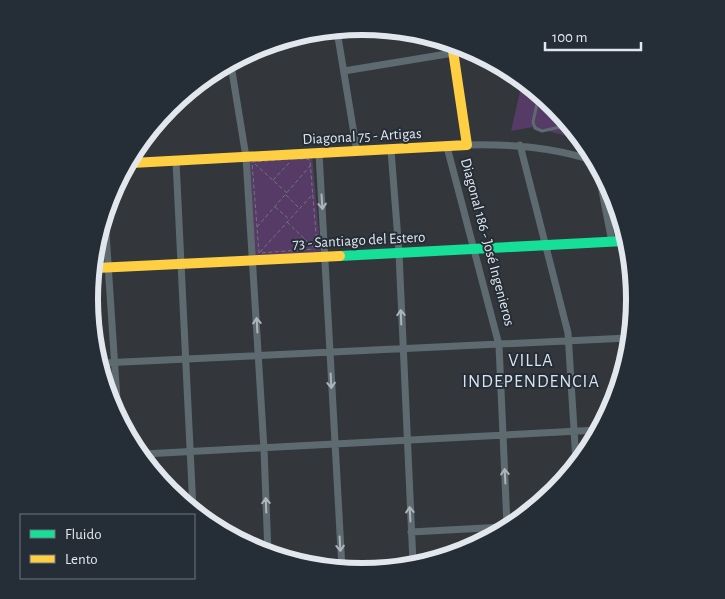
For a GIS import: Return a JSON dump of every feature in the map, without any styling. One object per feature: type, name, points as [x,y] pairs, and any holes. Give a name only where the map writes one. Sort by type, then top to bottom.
[{"type":"street","points":[[338,36],[357,152]]},
{"type":"street","points":[[344,71],[449,50]]},
{"type":"street","name":"Diagonal 186 - José Ingenieros","points":[[452,51],[467,145]]},
{"type":"street","points":[[232,69],[249,159],[256,257],[268,547]]},
{"type":"street","name":"Diagonal 75 - Artigas","points":[[137,162],[249,159],[319,153],[467,145],[520,145],[586,158]]},
{"type":"street","points":[[520,145],[570,342],[576,456]]},
{"type":"street","name":"Diagonal 186 - José Ingenieros","points":[[447,147],[499,345],[507,521]]},
{"type":"street","points":[[391,150],[399,253],[413,559]]},
{"type":"street","points":[[319,153],[322,255],[330,353],[342,563]]},
{"type":"street","points":[[176,160],[193,502]]},
{"type":"street","points":[[601,185],[612,242]]},
{"type":"street","points":[[107,233],[117,397]]},
{"type":"street","name":"73 - Santiago del Estero","points":[[100,268],[256,257],[399,253],[545,244],[621,242]]},
{"type":"street","points":[[106,363],[624,338]]},
{"type":"street","points":[[148,454],[593,430]]},
{"type":"street","points":[[411,532],[497,527]]},
{"type":"lane","points":[[538,101],[533,122],[535,128],[542,130],[562,126]]},
{"type":"path","points":[[249,159],[308,159],[311,166],[314,194],[318,246],[315,249]]},
{"type":"path","points":[[249,159],[300,208]]},
{"type":"path","points":[[249,159],[257,227],[256,257]]},
{"type":"path","points":[[273,180],[293,159]]},
{"type":"path","points":[[257,227],[311,166]]},
{"type":"path","points":[[256,257],[314,194]]},
{"type":"path","points":[[275,207],[322,255]]},
{"type":"path","points":[[290,254],[305,239]]},
{"type":"path","points":[[256,257],[294,250],[315,249]]},
{"type":"shaded area","points":[[521,88],[550,112],[571,137],[533,127],[511,131]]},
{"type":"shaded area","points":[[312,155],[321,255],[255,259],[248,159]]},
{"type":"traffic: fast","points":[[340,256],[620,241]]},
{"type":"traffic: slow","points":[[136,163],[467,145],[453,51]]},
{"type":"traffic: slow","points":[[100,268],[340,256]]},
{"type":"district","name":"VILLA INDEPENDENCIA","points":[[531,370]]}]
